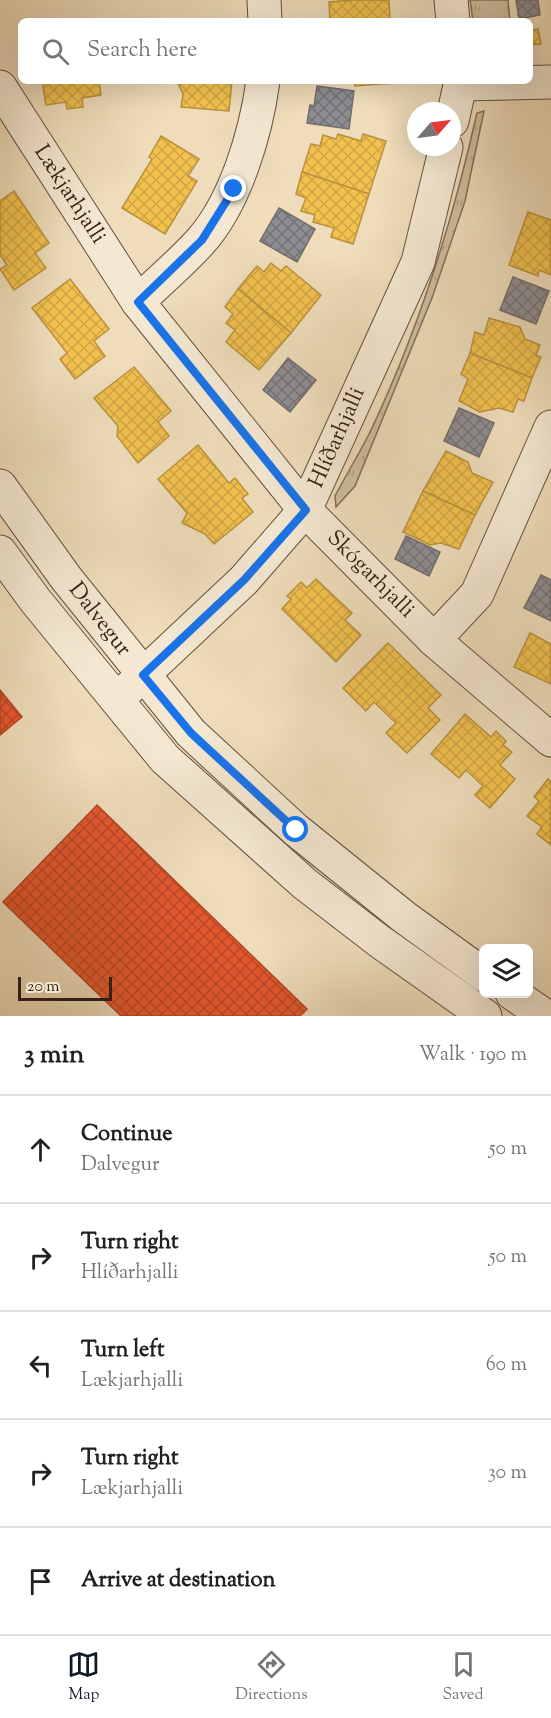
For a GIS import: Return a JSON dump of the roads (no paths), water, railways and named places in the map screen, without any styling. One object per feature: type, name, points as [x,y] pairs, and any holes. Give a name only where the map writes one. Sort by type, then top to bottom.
[{"type":"street","points":[[264,0],[265,18]]},
{"type":"street","points":[[451,0],[453,18]]},
{"type":"street","points":[[533,82],[551,82]]},
{"type":"street","points":[[138,302],[202,240],[234,189],[257,124],[263,84]]},
{"type":"street","points":[[456,102],[461,84]]},
{"type":"street","name":"Lækjarhjalli","points":[[0,87],[138,302],[306,510]]},
{"type":"street","name":"Hlíðarhjalli","points":[[116,700],[244,580],[306,510],[417,261],[444,156]]},
{"type":"street","points":[[434,640],[477,594],[551,427]]},
{"type":"street","name":"Dalvegur","points":[[0,486],[66,578],[191,733],[296,830],[404,917],[479,972]]},
{"type":"street","name":"Skógarhjalli","points":[[306,510],[434,640],[551,740]]},
{"type":"street","name":"Dalvegur","points":[[0,552],[35,600],[165,759],[250,837],[379,941],[485,1016]]},
{"type":"street","points":[[519,998],[545,1016]]}]
